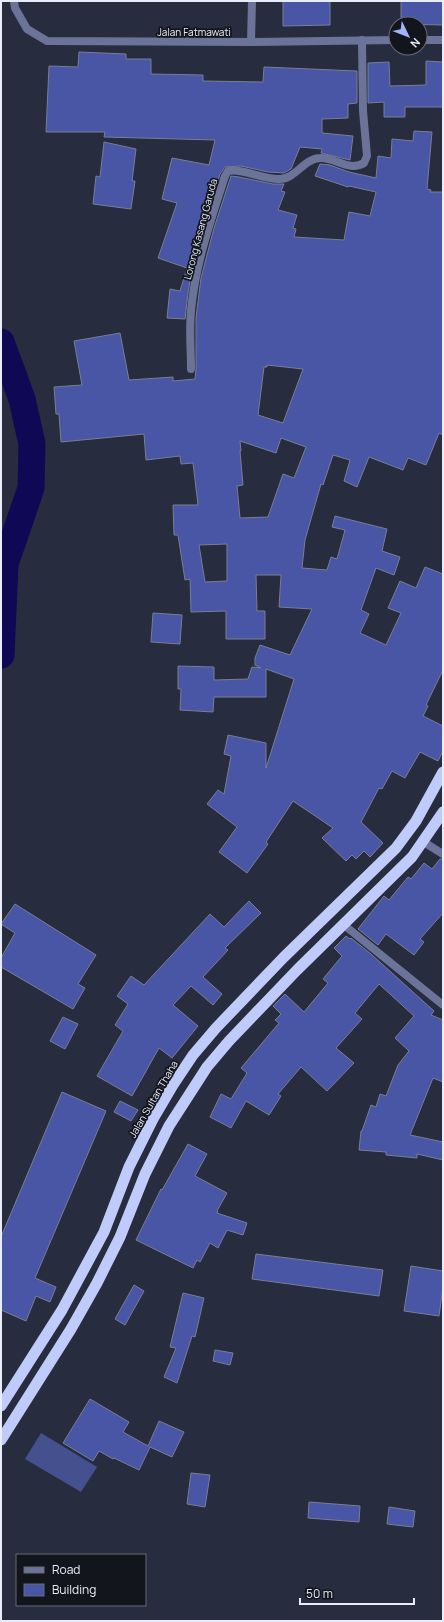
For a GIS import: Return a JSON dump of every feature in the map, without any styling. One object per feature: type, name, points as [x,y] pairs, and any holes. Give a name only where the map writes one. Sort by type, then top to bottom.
[{"type":"highway","name":"Jalan Sultan Thaha","points":[[1,1406],[51,1328],[104,1232],[129,1167],[153,1119],[193,1055],[216,1028],[284,957],[396,848],[416,821],[443,772]]},
{"type":"highway","points":[[1,1440],[71,1329],[97,1283],[120,1237],[145,1174],[169,1126],[207,1067],[229,1041],[297,970],[412,857],[443,812]]},
{"type":"highway","points":[[284,957],[297,970]]},
{"type":"highway","points":[[81,1274],[97,1283]]},
{"type":"street","name":"Jalan Fatmawati","points":[[14,1],[15,8],[27,29],[47,41],[251,42],[388,40]]},
{"type":"street","points":[[251,42],[252,1]]},
{"type":"street","name":"Lorong Kasang Garuda","points":[[191,370],[191,312],[194,286],[225,176],[228,171],[234,170],[262,178],[281,180],[298,172],[309,162],[320,158],[350,166],[359,166],[364,163],[367,156],[363,111],[362,40]]},
{"type":"street","points":[[428,40],[443,40]]},
{"type":"street","points":[[422,841],[443,854]]},
{"type":"street","points":[[344,924],[443,1005]]},
{"type":"shaded area","points":[[41,1433],[97,1467],[81,1492],[25,1459]]},
{"type":"building","points":[[283,1],[330,1],[330,25],[283,26]]},
{"type":"building","points":[[401,1],[443,1],[443,25],[428,25],[428,16],[401,16]]},
{"type":"building","points":[[79,52],[126,54],[126,59],[151,59],[151,74],[203,75],[203,81],[263,82],[264,67],[357,71],[357,103],[348,104],[348,118],[322,119],[322,133],[353,136],[350,160],[321,153],[322,149],[300,147],[291,169],[284,173],[268,172],[241,166],[225,167],[220,174],[194,258],[185,319],[167,318],[170,289],[180,291],[187,268],[158,258],[177,203],[162,199],[172,158],[209,165],[215,140],[104,137],[105,132],[46,132],[49,66],[78,67]]},
{"type":"building","points":[[426,61],[443,62],[443,107],[405,107],[405,117],[384,117],[384,102],[368,103],[368,63],[389,62],[390,86],[426,85]]},
{"type":"building","points":[[414,131],[432,132],[427,189],[431,190],[430,192],[443,192],[443,435],[439,433],[426,465],[408,458],[403,470],[369,457],[357,487],[344,481],[350,460],[333,455],[323,485],[321,484],[305,540],[302,568],[327,570],[331,557],[337,559],[345,530],[332,527],[335,516],[387,529],[382,551],[400,557],[394,575],[376,568],[361,610],[369,614],[360,633],[386,645],[401,613],[388,608],[400,581],[416,588],[425,567],[443,574],[443,670],[426,705],[428,706],[423,716],[443,726],[443,751],[438,761],[420,752],[405,778],[392,771],[382,789],[379,788],[361,822],[383,843],[370,857],[364,851],[356,859],[352,855],[346,861],[322,838],[333,828],[293,801],[266,842],[268,844],[247,873],[219,852],[237,827],[207,804],[218,790],[224,794],[231,756],[224,754],[228,735],[266,743],[266,768],[294,679],[266,669],[266,697],[214,697],[213,712],[180,710],[181,689],[178,689],[178,666],[214,667],[214,680],[248,679],[252,667],[261,668],[255,665],[255,658],[260,645],[290,655],[312,609],[279,607],[281,575],[256,575],[257,611],[265,611],[265,639],[226,639],[226,611],[191,612],[190,579],[185,580],[178,535],[174,535],[173,505],[198,505],[193,463],[181,464],[180,456],[146,460],[144,434],[61,442],[59,414],[56,414],[54,387],[82,385],[74,341],[120,333],[129,380],[173,377],[173,381],[195,379],[196,318],[201,278],[214,228],[231,176],[273,184],[284,184],[281,191],[285,192],[278,210],[297,215],[293,228],[296,229],[294,237],[344,240],[349,212],[370,216],[376,192],[348,187],[315,176],[320,164],[330,165],[349,172],[376,178],[378,156],[391,158],[392,139],[413,141]],"holes":[[[267,365],[303,369],[283,423],[258,415],[264,367],[267,367]],[[281,438],[306,447],[294,478],[283,474],[268,517],[240,518],[237,486],[243,485],[240,441],[276,453]],[[227,544],[227,581],[205,582],[199,545]]]},
{"type":"building","points":[[104,142],[136,149],[132,181],[135,181],[131,209],[93,204],[96,176],[100,177]]},
{"type":"building","points":[[153,613],[182,615],[180,644],[151,642]]},
{"type":"building","points":[[440,859],[443,859],[443,913],[420,939],[424,942],[414,955],[386,934],[378,945],[358,929],[384,896],[389,900],[408,877],[411,879],[424,863],[432,869]]},
{"type":"building","points":[[249,901],[261,913],[225,948],[228,950],[203,977],[222,994],[213,1005],[191,986],[173,1005],[198,1026],[172,1058],[159,1048],[132,1096],[97,1076],[123,1031],[115,1025],[128,1004],[117,996],[131,976],[144,985],[210,914],[224,927]]},
{"type":"building","points":[[15,904],[96,955],[78,984],[85,988],[73,1009],[1,967],[1,958],[15,933],[1,924]]},
{"type":"building","points":[[346,936],[350,939],[351,938],[371,954],[434,1011],[431,1015],[443,1020],[443,1082],[433,1078],[410,1135],[443,1142],[443,1160],[417,1154],[417,1158],[386,1155],[386,1152],[359,1150],[361,1131],[371,1105],[376,1107],[380,1094],[386,1096],[398,1065],[409,1051],[395,1038],[414,1016],[379,984],[355,1013],[362,1019],[336,1048],[354,1063],[327,1091],[301,1067],[278,1094],[281,1096],[269,1115],[246,1101],[231,1128],[210,1117],[221,1094],[231,1099],[247,1073],[241,1068],[279,1023],[275,1020],[281,1014],[273,1006],[285,994],[304,1012],[328,983],[323,979],[342,956],[334,948]]},
{"type":"building","points":[[63,1017],[78,1024],[65,1049],[50,1041]]},
{"type":"building","points":[[62,1092],[106,1111],[35,1278],[56,1287],[50,1302],[36,1296],[26,1321],[1,1310],[1,1237]]},
{"type":"building","points":[[120,1101],[138,1110],[131,1121],[114,1112]]},
{"type":"building","points":[[188,1144],[207,1154],[195,1176],[227,1193],[217,1213],[247,1223],[243,1235],[227,1230],[218,1248],[210,1243],[200,1262],[197,1260],[193,1268],[136,1240],[161,1189],[162,1190]]},
{"type":"building","points":[[256,1254],[383,1270],[379,1296],[252,1279]]},
{"type":"building","points":[[411,1266],[443,1271],[443,1287],[439,1316],[404,1311]]},
{"type":"building","points":[[134,1285],[144,1291],[125,1325],[115,1319]]},
{"type":"building","points":[[183,1293],[204,1298],[195,1337],[192,1336],[177,1383],[164,1377],[176,1348],[170,1347]]},
{"type":"building","points":[[215,1350],[233,1353],[230,1365],[213,1361]]},
{"type":"building","points":[[90,1399],[129,1422],[123,1432],[148,1446],[159,1421],[184,1432],[172,1457],[150,1447],[139,1470],[114,1458],[113,1459],[99,1451],[93,1461],[63,1443]]},
{"type":"building","points":[[191,1473],[210,1475],[205,1507],[187,1504]]},
{"type":"building","points":[[309,1502],[360,1506],[359,1522],[308,1518]]},
{"type":"building","points":[[389,1507],[415,1511],[413,1527],[387,1524]]},
{"type":"waterway","points":[[1,342],[22,399],[32,444],[31,488],[5,564],[1,655]]}]
